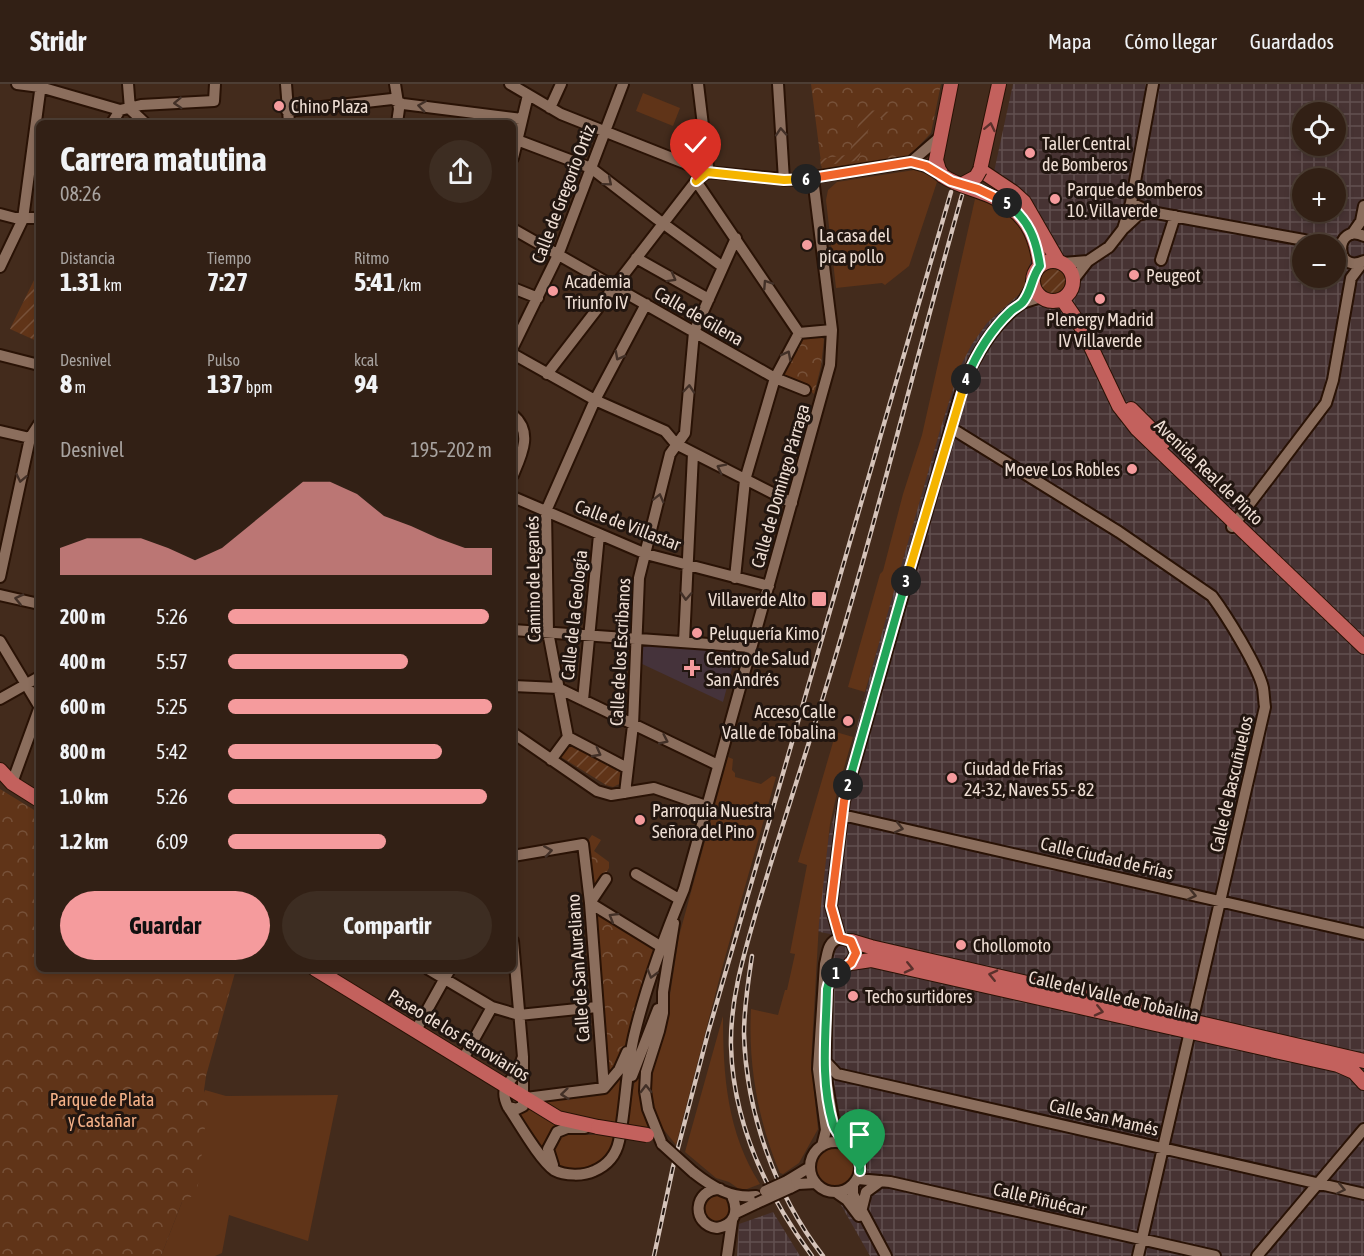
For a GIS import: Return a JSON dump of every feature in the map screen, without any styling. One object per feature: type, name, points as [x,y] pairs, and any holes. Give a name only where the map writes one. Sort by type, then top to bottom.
[{"type":"main road","points":[[951,84],[936,159],[939,170],[951,181],[995,198],[1023,216],[1034,237],[1040,266]]},
{"type":"main road","points":[[963,184],[976,177],[980,170],[999,84]]},
{"type":"main road","points":[[980,170],[1024,202],[1061,262],[1070,269],[1074,279],[1066,296],[1048,301],[1041,297],[1033,285],[1035,271],[1048,261],[1061,262]]},
{"type":"main road","name":"Avenida Real de Pinto","points":[[1066,296],[1119,406],[1137,429],[1364,647]]},
{"type":"main road","name":"Avenida Real de Pinto","points":[[1236,522],[1364,635]]},
{"type":"main road","points":[[0,770],[6,781],[36,798]]},
{"type":"main road","name":"Calle del Valle de Tobalina","points":[[845,940],[1192,1026],[1338,1065],[1354,1072],[1364,1083]]},
{"type":"main road","name":"Calle del Valle de Tobalina","points":[[849,965],[871,960],[1364,1061]]},
{"type":"main road","name":"Paseo de los Ferroviarios","points":[[320,972],[524,1096]]},
{"type":"main road","points":[[524,1096],[558,1118],[647,1135]]},
{"type":"street","points":[[17,84],[41,86],[125,109],[141,120]]},
{"type":"street","points":[[125,109],[128,84]]},
{"type":"street","points":[[115,120],[125,109],[141,105],[214,101],[214,84]]},
{"type":"street","points":[[286,84],[288,120]]},
{"type":"street","points":[[388,84],[395,101]]},
{"type":"street","points":[[395,84],[397,120]]},
{"type":"street","points":[[510,84],[549,108],[707,172],[784,180],[813,178],[911,162],[926,166],[943,176]]},
{"type":"street","points":[[549,108],[561,84]]},
{"type":"street","name":"Calle de Gregorio Ortiz","points":[[516,341],[558,255],[623,84]]},
{"type":"street","points":[[547,374],[662,223],[696,181],[707,172],[698,84]]},
{"type":"street","points":[[778,84],[784,180]]},
{"type":"street","points":[[1123,229],[1131,202],[1153,84]]},
{"type":"street","points":[[36,120],[41,86]]},
{"type":"street","points":[[516,144],[528,95]]},
{"type":"street","points":[[287,111],[395,101],[460,118],[522,119]]},
{"type":"street","points":[[0,267],[23,219],[36,123]]},
{"type":"street","points":[[911,162],[940,137]]},
{"type":"street","points":[[517,140],[591,168],[723,267]]},
{"type":"street","name":"Calle de Domingo Párraga","points":[[624,1099],[658,1012],[680,899],[830,365],[832,330],[813,178]]},
{"type":"street","points":[[696,181],[799,333]]},
{"type":"street","points":[[1131,202],[1151,212],[1292,238]]},
{"type":"street","points":[[1356,237],[1364,206]]},
{"type":"street","points":[[1074,279],[1088,261],[1109,247],[1138,214],[1151,212]]},
{"type":"street","points":[[0,214],[23,219],[36,218]]},
{"type":"street","points":[[1161,260],[1175,216]]},
{"type":"street","name":"Calle de Gilena","points":[[516,231],[775,378],[805,390]]},
{"type":"street","name":"Calle de los Escribanos","points":[[625,793],[633,725],[639,578],[670,454],[685,433],[694,332],[736,238]]},
{"type":"street","points":[[636,258],[709,298]]},
{"type":"street","points":[[1346,258],[1354,264],[1363,261]]},
{"type":"street","points":[[1061,262],[1088,261]]},
{"type":"street","points":[[1236,522],[1326,403],[1333,380],[1351,278],[1363,261]]},
{"type":"street","points":[[1346,266],[1351,278]]},
{"type":"street","points":[[862,1208],[866,1192],[882,1180],[868,1171],[854,1150],[844,1143],[834,1127],[826,1082],[827,989],[830,978],[849,965],[856,953],[845,940],[831,906],[842,815],[848,785],[963,385],[986,341],[1004,319],[1022,303],[1033,285]]},
{"type":"street","points":[[516,289],[538,298]]},
{"type":"street","points":[[1022,303],[1041,297]]},
{"type":"street","name":"Camino de Leganés","points":[[568,737],[549,632],[546,511],[595,400],[646,304]]},
{"type":"street","points":[[799,333],[832,330]]},
{"type":"street","points":[[735,578],[745,480],[775,378],[799,333]]},
{"type":"street","points":[[0,355],[36,364]]},
{"type":"street","points":[[516,356],[595,400],[665,430],[676,444],[693,454],[792,503]]},
{"type":"street","points":[[516,417],[524,430],[525,442],[516,467]]},
{"type":"street","points":[[0,576],[30,438],[36,428]]},
{"type":"street","name":"Calle de Bascuñuelos","points":[[951,428],[1119,532],[1212,596],[1263,687],[1265,707],[1138,1256]]},
{"type":"street","points":[[0,431],[30,438]]},
{"type":"street","points":[[684,642],[693,454]]},
{"type":"street","name":"Calle de Villastar","points":[[516,498],[645,554],[769,586]]},
{"type":"street","name":"Calle de la Geología","points":[[583,700],[599,534]]},
{"type":"street","points":[[0,595],[36,603]]},
{"type":"street","points":[[516,630],[752,646]]},
{"type":"street","points":[[0,641],[36,703]]},
{"type":"street","points":[[0,699],[36,679]]},
{"type":"street","points":[[516,686],[558,687],[718,765]]},
{"type":"street","points":[[6,781],[36,715]]},
{"type":"street","points":[[516,735],[597,791],[611,795],[654,788],[706,806]]},
{"type":"street","points":[[551,760],[568,737],[627,768]]},
{"type":"street","name":"Calle Ciudad de Frías","points":[[842,815],[1364,934]]},
{"type":"street","name":"Calle de San Aureliano","points":[[516,855],[583,844],[591,903],[604,1088]]},
{"type":"street","points":[[636,874],[680,899]]},
{"type":"street","points":[[606,879],[591,903],[660,946]]},
{"type":"street","name":"Calle de Domingo Párraga","points":[[624,1099],[634,1036],[660,946],[680,899]]},
{"type":"street","points":[[822,1146],[826,1130],[818,1069],[825,964],[828,948],[832,942],[845,940]]},
{"type":"street","points":[[827,954],[833,964],[849,965]]},
{"type":"street","points":[[508,1107],[517,1109],[523,1106],[524,1096],[516,972]]},
{"type":"street","points":[[416,1030],[448,974],[492,1007],[519,1015],[597,1007]]},
{"type":"street","name":"Calle de Domingo Párraga","points":[[662,1144],[648,1109],[645,1091],[646,1071],[663,1013],[663,992]]},
{"type":"street","points":[[463,1059],[492,1007]]},
{"type":"street","points":[[604,1088],[619,1070],[634,1036]]},
{"type":"street","points":[[523,1057],[517,1072],[505,1085],[504,1099],[545,1161],[555,1171],[585,1175],[599,1169],[612,1158],[619,1142],[624,1099]]},
{"type":"street","points":[[825,1061],[837,1074],[826,1082]]},
{"type":"street","name":"Calle San Mamés","points":[[837,1074],[1364,1194]]},
{"type":"street","name":"Paseo de los Ferroviarios","points":[[524,1096],[604,1088]]},
{"type":"street","points":[[555,1171],[548,1149],[551,1139],[557,1132],[567,1128],[598,1127]]},
{"type":"street","points":[[1257,1256],[1364,1129]]},
{"type":"street","points":[[647,1135],[662,1144],[709,1184],[732,1196],[757,1199]]},
{"type":"street","points":[[844,1143],[833,1142],[822,1146],[813,1155],[810,1167],[816,1183],[825,1190],[837,1192],[846,1190],[855,1182]]},
{"type":"street","points":[[860,1161],[860,1171],[853,1194],[886,1256]]},
{"type":"street","points":[[712,1227],[723,1227],[757,1199],[788,1185],[810,1167]]},
{"type":"street","points":[[693,1172],[702,1188],[703,1195]]},
{"type":"street","points":[[1290,1177],[1299,1183],[1302,1194],[1298,1207]]},
{"type":"street","name":"Calle Piñuécar","points":[[855,1182],[882,1180],[1215,1256]]},
{"type":"street","points":[[788,1185],[816,1183]]},
{"type":"street","points":[[720,1189],[708,1191],[703,1195],[698,1214],[701,1220],[712,1227],[723,1240],[727,1254]]},
{"type":"street","points":[[837,1192],[858,1212],[881,1256]]},
{"type":"street","points":[[727,1254],[736,1204],[732,1196]]},
{"type":"street","points":[[1268,1256],[1267,1250],[1273,1238]]},
{"type":"shaded area","points":[[1013,84],[1364,84],[1364,1256],[870,1256],[841,1205],[860,1185],[866,1156],[843,1127],[835,1094],[821,1069],[830,934],[805,929],[966,301]]},
{"type":"shaded area","name":"Centro de Salud San Andrés","points":[[642,644],[737,650],[723,702],[640,663]]},
{"type":"shaded area","points":[[773,1212],[800,1256],[737,1256],[739,1224]]},
{"type":"green space","points":[[811,84],[941,84],[931,133],[910,155],[888,161],[822,170]]},
{"type":"green space","points":[[643,93],[680,108],[673,126],[636,111]]},
{"type":"green space","points":[[868,110],[891,112],[893,117],[872,121],[859,158],[855,161],[821,166],[820,159],[846,155],[850,151],[860,119]]},
{"type":"green space","points":[[914,170],[927,174],[937,182],[909,266],[885,285],[882,283],[836,288],[826,200],[828,190],[837,182]]},
{"type":"green space","points":[[975,199],[997,206],[1014,219],[1021,228],[1032,258],[1026,275],[1025,289],[987,323],[972,344],[960,367],[865,692],[848,687],[922,435]]},
{"type":"green space","points":[[1054,265],[1065,270],[1070,281],[1065,292],[1054,297],[1043,292],[1038,281],[1043,270]]},
{"type":"green space","points":[[36,276],[36,341],[10,329]]},
{"type":"green space","points":[[818,336],[824,339],[821,366],[814,394],[807,388],[781,376],[800,337]]},
{"type":"green space","points":[[836,732],[853,737],[830,824],[819,923],[811,1063],[818,1129],[799,1163],[783,1174],[780,1173],[772,1153],[760,1113],[751,1051],[751,1009],[778,1015],[785,990],[787,990],[795,954],[790,953],[807,865],[798,862]]},
{"type":"green space","points":[[567,743],[617,769],[620,772],[619,784],[613,787],[606,785],[558,755]]},
{"type":"green space","points":[[728,757],[733,759],[732,770],[735,777],[761,784],[772,776],[776,777],[724,961],[676,1145],[660,1125],[651,1103],[650,1078],[665,1028],[679,936]]},
{"type":"green space","name":"Parque de Plata y Castañar","points":[[0,789],[36,811],[36,972],[235,972],[206,1076],[204,1090],[208,1102],[197,1193],[182,1202],[161,1256],[0,1256]]},
{"type":"green space","points":[[592,835],[601,840],[594,851],[609,862],[609,868],[594,894],[587,842]]},
{"type":"green space","points":[[594,909],[656,947],[632,1034],[618,1064],[609,1075]]},
{"type":"green space","points":[[723,1016],[724,1060],[729,1103],[740,1145],[760,1184],[747,1189],[739,1189],[729,1182],[716,1178],[685,1152]]},
{"type":"green space","points":[[655,1027],[642,1097],[649,1128],[627,1124],[636,1074]]},
{"type":"green space","points":[[624,1068],[617,1123],[567,1115],[539,1101],[599,1092]]},
{"type":"green space","points":[[205,1090],[226,1096],[338,1095],[308,1241],[229,1215],[222,1253],[215,1256],[161,1256],[182,1202]]},
{"type":"green space","points":[[527,1108],[563,1125],[544,1153],[519,1115]]},
{"type":"green space","points":[[571,1131],[589,1135],[617,1134],[608,1154],[602,1161],[586,1169],[576,1170],[555,1163],[552,1146],[555,1138]]},
{"type":"green space","points":[[835,1146],[850,1152],[856,1167],[850,1182],[835,1188],[820,1182],[814,1167],[820,1152]]},
{"type":"green space","points":[[717,1195],[727,1199],[731,1209],[727,1219],[717,1223],[707,1219],[703,1209],[707,1199]]},
{"type":"railway","points":[[654,1256],[673,1167],[708,1033],[951,192]]},
{"type":"railway","points":[[812,1256],[767,1183],[746,1130],[733,1075],[731,1046],[733,1011],[747,943],[856,587],[962,195]]},
{"type":"railway","points":[[752,956],[745,1004],[744,1034],[750,1093],[766,1151],[777,1179],[806,1232],[823,1256]]},
{"type":"place","name":"Chino Plaza","points":[[279,106]]},
{"type":"place","name":"Taller Central de Bomberos","points":[[1030,153]]},
{"type":"place","name":"Parque de Bomberos 10. Villaverde","points":[[1055,199]]},
{"type":"place","name":"La casa del pica pollo","points":[[807,245]]},
{"type":"place","name":"Peugeot","points":[[1134,275]]},
{"type":"place","name":"Academia Triunfo IV","points":[[553,291]]},
{"type":"place","name":"Plenergy Madrid IV Villaverde","points":[[1100,299]]},
{"type":"place","name":"Moeve Los Robles","points":[[1132,469]]},
{"type":"place","name":"Villaverde Alto","points":[[819,599]]},
{"type":"place","name":"Peluquería Kimo","points":[[697,633]]},
{"type":"place","name":"Centro de Salud San Andrés","points":[[692,668]]},
{"type":"place","name":"Acceso Calle Valle de Tobalina","points":[[848,721]]},
{"type":"place","name":"Ciudad de Frías 24-32, Naves 55 - 82","points":[[952,778]]},
{"type":"place","name":"Parroquia Nuestra Señora del Pino","points":[[640,820]]},
{"type":"place","name":"Chollomoto","points":[[961,945]]},
{"type":"place","name":"Techo surtidores","points":[[853,996]]},
{"type":"route","points":[[696,181],[707,172],[795,180],[911,162],[926,166],[951,181],[978,189],[1007,204],[1023,216],[1034,237],[1038,251],[1040,266],[1035,271],[1033,285],[1022,303],[1010,312],[986,341],[963,385],[844,801],[831,906],[840,938],[851,941],[856,948],[856,953],[851,963],[830,978],[827,989],[825,1071],[834,1127],[844,1143],[850,1146],[858,1156],[860,1171]]}]
